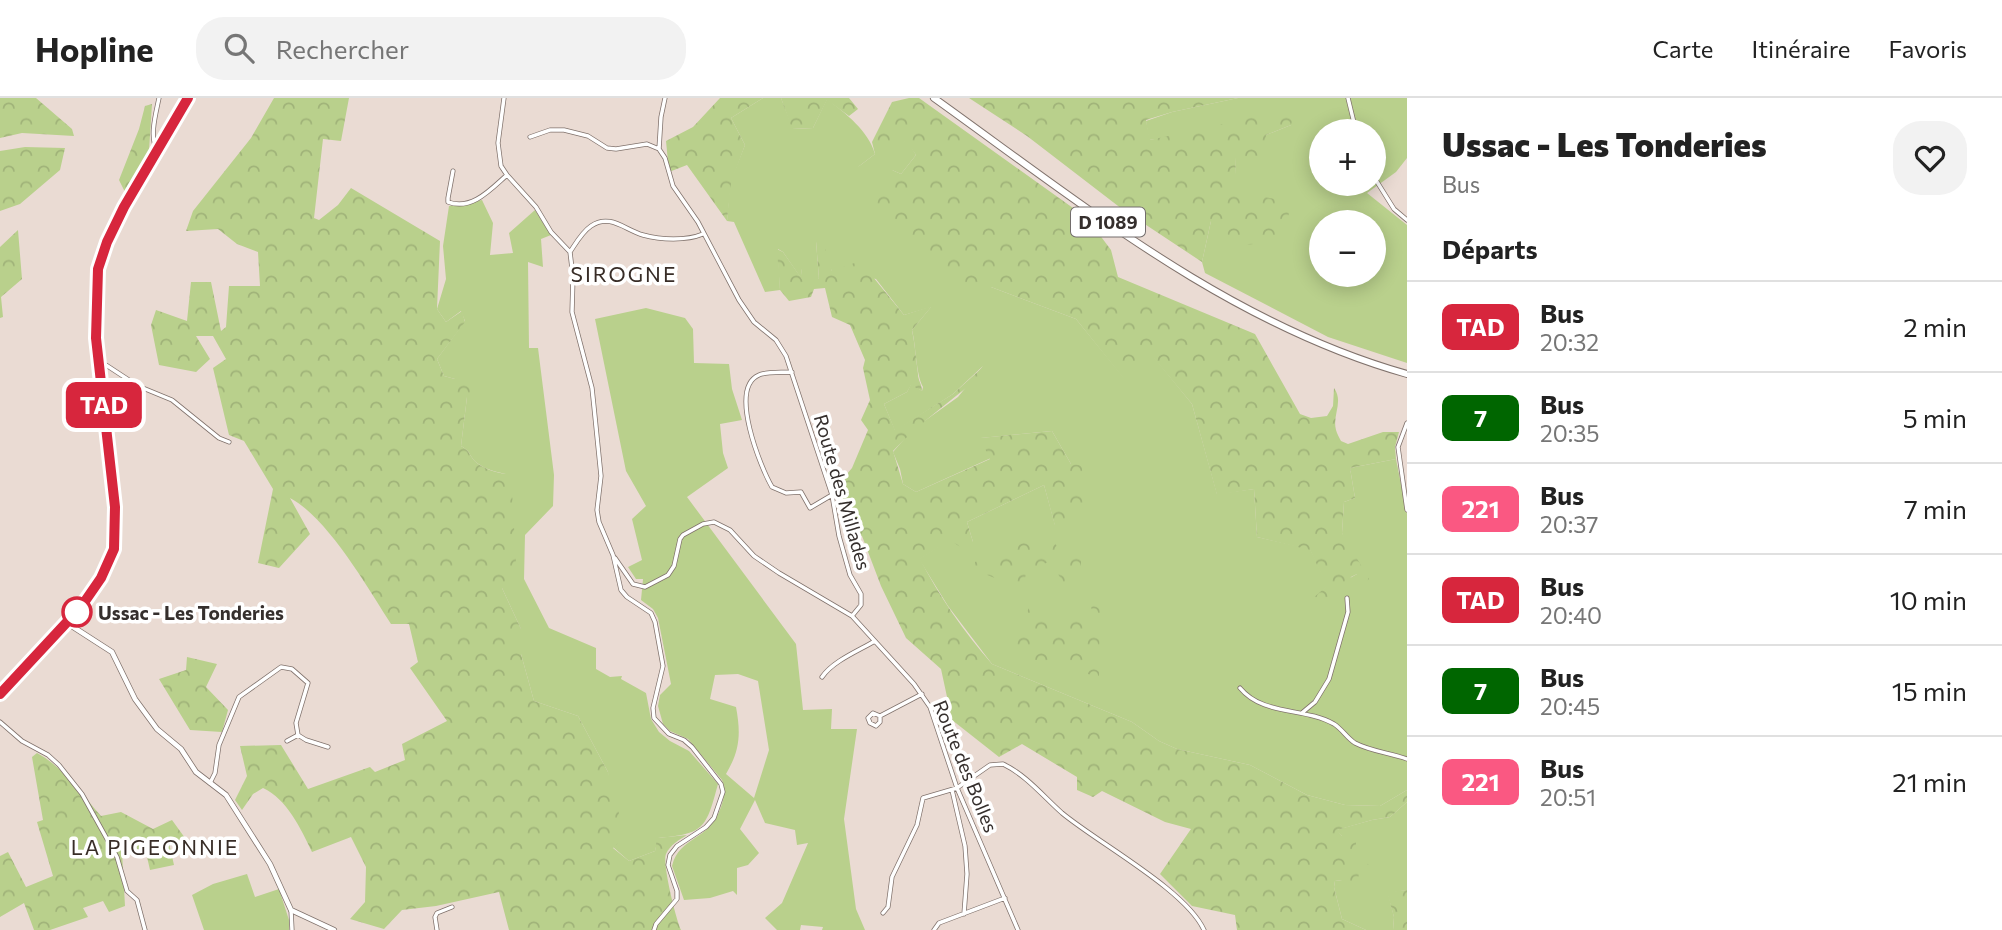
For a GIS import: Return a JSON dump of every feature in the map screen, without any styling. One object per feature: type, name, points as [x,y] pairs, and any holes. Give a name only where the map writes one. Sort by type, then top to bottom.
[{"type":"highway","name":"D 1089","points":[[934,98],[1164,260],[1216,292],[1291,331],[1407,374]]},
{"type":"main road","points":[[0,695],[81,607],[111,558],[116,542],[115,507],[96,322],[101,256],[136,185],[188,98]]},
{"type":"street","points":[[157,150],[154,144],[159,98]]},
{"type":"street","points":[[504,98],[498,143],[499,158],[507,175],[536,207],[551,232],[570,252],[573,277],[572,312],[592,388],[601,476],[597,510],[599,522],[614,557],[621,590],[651,613],[660,640],[663,666],[653,708],[654,718],[669,734],[684,740],[692,747],[721,783],[723,792],[714,818],[706,827],[677,846],[670,855],[668,865],[677,899],[656,923],[654,930]]},
{"type":"street","points":[[530,136],[564,130],[587,136],[607,148],[647,144],[659,149],[665,98]]},
{"type":"street","points":[[1348,98],[1353,119]]},
{"type":"street","name":"Route des Millades","points":[[659,149],[665,158],[673,186],[739,300],[754,322],[781,346],[792,372],[832,495],[848,567],[861,594],[861,605],[852,616]]},
{"type":"street","points":[[453,171],[448,198],[449,202],[454,204],[480,199],[507,175]]},
{"type":"street","points":[[1386,196],[1394,209],[1407,220]]},
{"type":"street","points":[[570,252],[585,230],[602,221],[611,221],[639,234],[656,238],[703,234]]},
{"type":"street","points":[[99,365],[106,365],[138,386],[172,400],[219,438],[229,442]]},
{"type":"street","points":[[792,372],[757,375],[749,386],[746,411],[752,436],[772,487],[786,493],[801,492],[810,508],[832,495]]},
{"type":"street","points":[[1407,423],[1398,447],[1407,510]]},
{"type":"street","name":"Route des Bolles","points":[[614,557],[633,584],[645,587],[652,585],[668,575],[674,566],[680,539],[684,534],[703,524],[714,522],[730,530],[754,555],[779,573],[852,616],[922,694],[930,707],[954,789],[1018,930]]},
{"type":"street","points":[[1302,713],[1315,702],[1329,678],[1348,612],[1347,598]]},
{"type":"street","points":[[67,623],[112,652],[144,713],[157,729],[181,749],[196,772],[226,795],[277,878],[291,910],[292,930]]},
{"type":"street","points":[[822,677],[845,659],[875,642]]},
{"type":"street","points":[[210,782],[215,773],[219,745],[239,696],[281,667],[292,670],[309,683],[296,723],[298,735],[328,747]]},
{"type":"street","points":[[1240,688],[1248,698],[1256,702],[1335,724],[1353,742],[1407,759]]},
{"type":"street","points":[[880,716],[922,694]]},
{"type":"street","points":[[0,722],[22,741],[60,765],[82,794],[117,857],[127,891],[140,905],[145,930]]},
{"type":"street","points":[[287,741],[298,735]]},
{"type":"street","points":[[883,913],[888,907],[892,877],[917,825],[923,799],[954,789],[990,765],[1003,764],[1024,778],[1062,813],[1166,888],[1192,912],[1204,930]]},
{"type":"street","points":[[954,789],[965,846],[967,874],[964,914]]},
{"type":"street","points":[[934,930],[939,923],[1005,898]]},
{"type":"street","points":[[437,930],[435,917],[452,906]]},
{"type":"street","points":[[291,910],[334,930]]},
{"type":"green space","points":[[0,98],[36,98],[72,129],[74,136],[22,133],[0,138]]},
{"type":"green space","points":[[274,98],[349,98],[341,141],[323,139],[314,218],[319,220],[338,205],[351,188],[440,241],[437,309],[446,322],[462,311],[465,322],[437,359],[444,376],[455,379],[463,372],[476,390],[467,397],[461,446],[481,465],[493,471],[511,474],[517,579],[502,588],[521,629],[521,654],[534,701],[578,716],[608,772],[625,836],[613,848],[629,861],[655,851],[657,838],[687,835],[670,848],[665,859],[670,892],[681,930],[509,930],[499,892],[436,906],[402,910],[384,929],[350,919],[365,902],[366,867],[351,837],[312,852],[286,807],[272,793],[263,788],[253,794],[242,810],[235,800],[247,776],[240,746],[281,745],[308,789],[370,767],[375,772],[405,760],[402,744],[447,721],[410,668],[418,662],[409,624],[391,624],[359,573],[332,537],[304,507],[290,498],[310,534],[279,568],[258,563],[273,489],[244,441],[229,435],[213,368],[226,359],[213,336],[196,336],[210,359],[196,372],[159,365],[151,325],[156,310],[187,321],[191,282],[211,282],[221,331],[226,327],[229,286],[260,286],[258,252],[237,244],[218,229],[186,231],[193,211],[251,138]]},
{"type":"green space","points":[[720,98],[763,98],[731,118],[745,145],[731,183],[727,221],[687,165],[669,172],[666,141],[693,127]]},
{"type":"green space","points":[[763,98],[781,98],[793,129],[813,128],[827,99],[856,123],[872,145],[875,154],[858,167],[907,140],[916,155],[901,174],[892,170],[991,287],[1076,319],[1124,378],[1153,356],[1192,404],[1217,494],[1254,489],[1257,537],[1310,549],[1328,586],[1313,599],[1357,574],[1342,533],[1344,502],[1355,498],[1350,468],[1396,459],[1407,514],[1407,790],[1380,806],[1345,805],[1307,795],[1250,765],[1177,749],[1159,741],[1132,722],[992,664],[948,606],[919,559],[950,539],[973,542],[967,522],[1044,485],[1055,525],[1071,464],[1052,431],[981,438],[991,458],[916,492],[903,484],[893,452],[912,430],[958,397],[983,366],[953,394],[895,431],[884,404],[907,392],[911,384],[922,391],[912,330],[931,307],[904,315],[876,279],[832,271],[816,241],[819,279],[801,269],[803,281],[778,249],[780,290],[765,292],[734,222],[727,221],[730,183],[745,145],[731,118]]},
{"type":"green space","points":[[781,98],[849,98],[858,109],[849,116],[827,100],[813,128],[792,129]]},
{"type":"green space","points":[[919,98],[1087,218],[1111,250],[1118,277],[1255,334],[1300,414],[1311,418],[1327,416],[1333,406],[1334,388],[1338,398],[1335,424],[1341,441],[1348,444],[1383,432],[1399,432],[1395,447],[1396,459],[1350,468],[1355,498],[1344,502],[1342,533],[1369,579],[1363,584],[1357,574],[1351,577],[1344,599],[1312,599],[1327,586],[1310,550],[1257,537],[1254,489],[1217,495],[1192,404],[1153,357],[1124,379],[1076,319],[991,287],[973,289],[889,224],[867,193],[892,170],[901,174],[916,155],[906,141],[862,173],[858,167],[875,154],[872,142],[892,102]]},
{"type":"green space","points":[[969,98],[1238,98],[1146,120],[1150,140],[1295,108],[1291,125],[1266,135],[1265,155],[1235,158],[1237,191],[1289,202],[1288,238],[1242,246],[1211,221],[1202,262],[1122,209],[1027,136]]},
{"type":"green space","points":[[1238,98],[1407,98],[1407,158],[1386,179],[1386,119],[1309,119],[1309,196],[1371,196],[1407,225],[1407,363],[1328,337],[1205,273],[1202,262],[1211,221],[1236,191],[1235,157],[1266,135],[1291,125],[1149,140],[1146,121],[1172,112]]},
{"type":"green space","points":[[152,104],[149,151],[126,194],[119,180],[145,106]]},
{"type":"green space","points":[[25,147],[65,148],[60,170],[20,204],[0,211],[0,151]]},
{"type":"green space","points":[[482,200],[493,223],[490,255],[513,253],[509,233],[535,210],[551,235],[541,239],[543,267],[528,262],[529,348],[538,348],[554,475],[553,506],[525,535],[524,579],[549,628],[596,648],[596,669],[610,677],[622,676],[621,679],[646,693],[651,719],[659,732],[689,751],[718,784],[710,810],[701,826],[686,834],[658,838],[655,851],[629,861],[613,847],[608,772],[578,716],[534,701],[521,654],[521,629],[502,588],[511,475],[481,465],[461,446],[467,397],[455,379],[444,376],[437,359],[465,321],[461,311],[446,322],[437,309],[446,279],[443,246],[449,206]]},
{"type":"green space","points":[[18,230],[22,279],[1,297],[3,317],[0,318],[0,247]]},
{"type":"green space","points":[[822,239],[832,271],[860,261],[904,315],[932,306],[912,330],[922,391],[911,385],[907,392],[884,404],[895,430],[953,394],[984,366],[987,370],[893,451],[903,484],[916,492],[990,459],[980,438],[1052,431],[1071,464],[1082,465],[1083,506],[1055,526],[1044,485],[967,522],[973,542],[969,553],[950,540],[920,559],[944,600],[972,639],[992,664],[1132,722],[1159,741],[1177,749],[1250,765],[1307,795],[1345,805],[1380,806],[1407,790],[1407,802],[1390,817],[1337,830],[1342,836],[1351,835],[1356,842],[1356,848],[1370,867],[1359,871],[1358,881],[1348,884],[1342,880],[1335,881],[1334,887],[1342,919],[1366,930],[1237,930],[1235,915],[1192,906],[1160,874],[1191,829],[1165,822],[1102,791],[1093,797],[1077,790],[1077,777],[1022,744],[999,757],[952,720],[941,669],[906,638],[881,586],[862,536],[843,531],[835,488],[852,468],[868,430],[861,420],[870,400],[863,368],[865,360],[850,325],[832,317],[825,288],[814,289],[811,297],[789,301],[780,290],[777,249],[783,252],[802,279],[801,268],[808,269],[819,279],[816,241]]},
{"type":"green space","points":[[646,308],[685,318],[693,329],[694,363],[729,364],[732,389],[742,420],[720,424],[723,453],[728,468],[687,497],[796,644],[803,710],[832,709],[831,729],[857,729],[844,819],[856,909],[865,930],[822,930],[823,927],[801,925],[800,930],[777,930],[765,918],[782,903],[808,843],[797,845],[795,830],[765,823],[755,800],[740,829],[759,853],[748,865],[737,868],[737,895],[733,891],[710,898],[684,900],[672,866],[681,849],[716,818],[723,800],[724,787],[722,780],[688,739],[670,731],[663,724],[658,706],[660,695],[671,684],[658,618],[653,609],[641,600],[643,579],[636,579],[628,567],[642,560],[632,519],[646,506],[626,471],[595,319]],"holes":[[[738,674],[758,681],[769,750],[754,798],[726,774],[738,742],[736,707],[710,699],[715,675]]]},
{"type":"green space","points":[[1052,533],[1060,556],[1081,551],[1081,576],[1069,592],[1050,561],[1026,573],[1023,589],[1053,614],[1091,623],[1092,583],[1100,600],[1099,677],[1013,654],[1029,607],[1007,583],[975,570],[975,562],[1027,535],[1032,541]]},
{"type":"green space","points":[[187,657],[217,664],[206,687],[228,710],[222,732],[190,730],[159,679],[186,670]]},
{"type":"green space","points":[[37,753],[63,773],[101,816],[121,812],[153,829],[172,820],[185,838],[169,843],[174,865],[150,870],[145,848],[122,852],[125,906],[109,912],[103,901],[83,908],[88,917],[50,930],[34,930],[24,903],[0,917],[0,856],[8,852],[26,887],[53,876],[37,822],[43,820],[32,757]]},
{"type":"green space","points":[[1407,802],[1407,890],[1388,893],[1394,917],[1393,930],[1366,930],[1342,919],[1334,887],[1335,881],[1342,880],[1342,836],[1336,830],[1390,817]]},
{"type":"green space","points":[[247,874],[255,897],[279,889],[289,920],[289,930],[204,930],[192,895],[213,884]]},
{"type":"green space","points":[[1407,890],[1407,930],[1393,930],[1394,917],[1387,892]]},
{"type":"bus line","name":"TAD","points":[[0,694],[81,607],[101,578],[114,549],[115,507],[96,338],[98,269],[101,256],[124,207],[188,98]]},
{"type":"place","name":"Ussac - Les Tonderies","points":[[77,612]]},
{"type":"district","name":"SIROGNE","points":[[624,273]]},
{"type":"district","name":"LA PIGEONNIE","points":[[155,846]]}]
